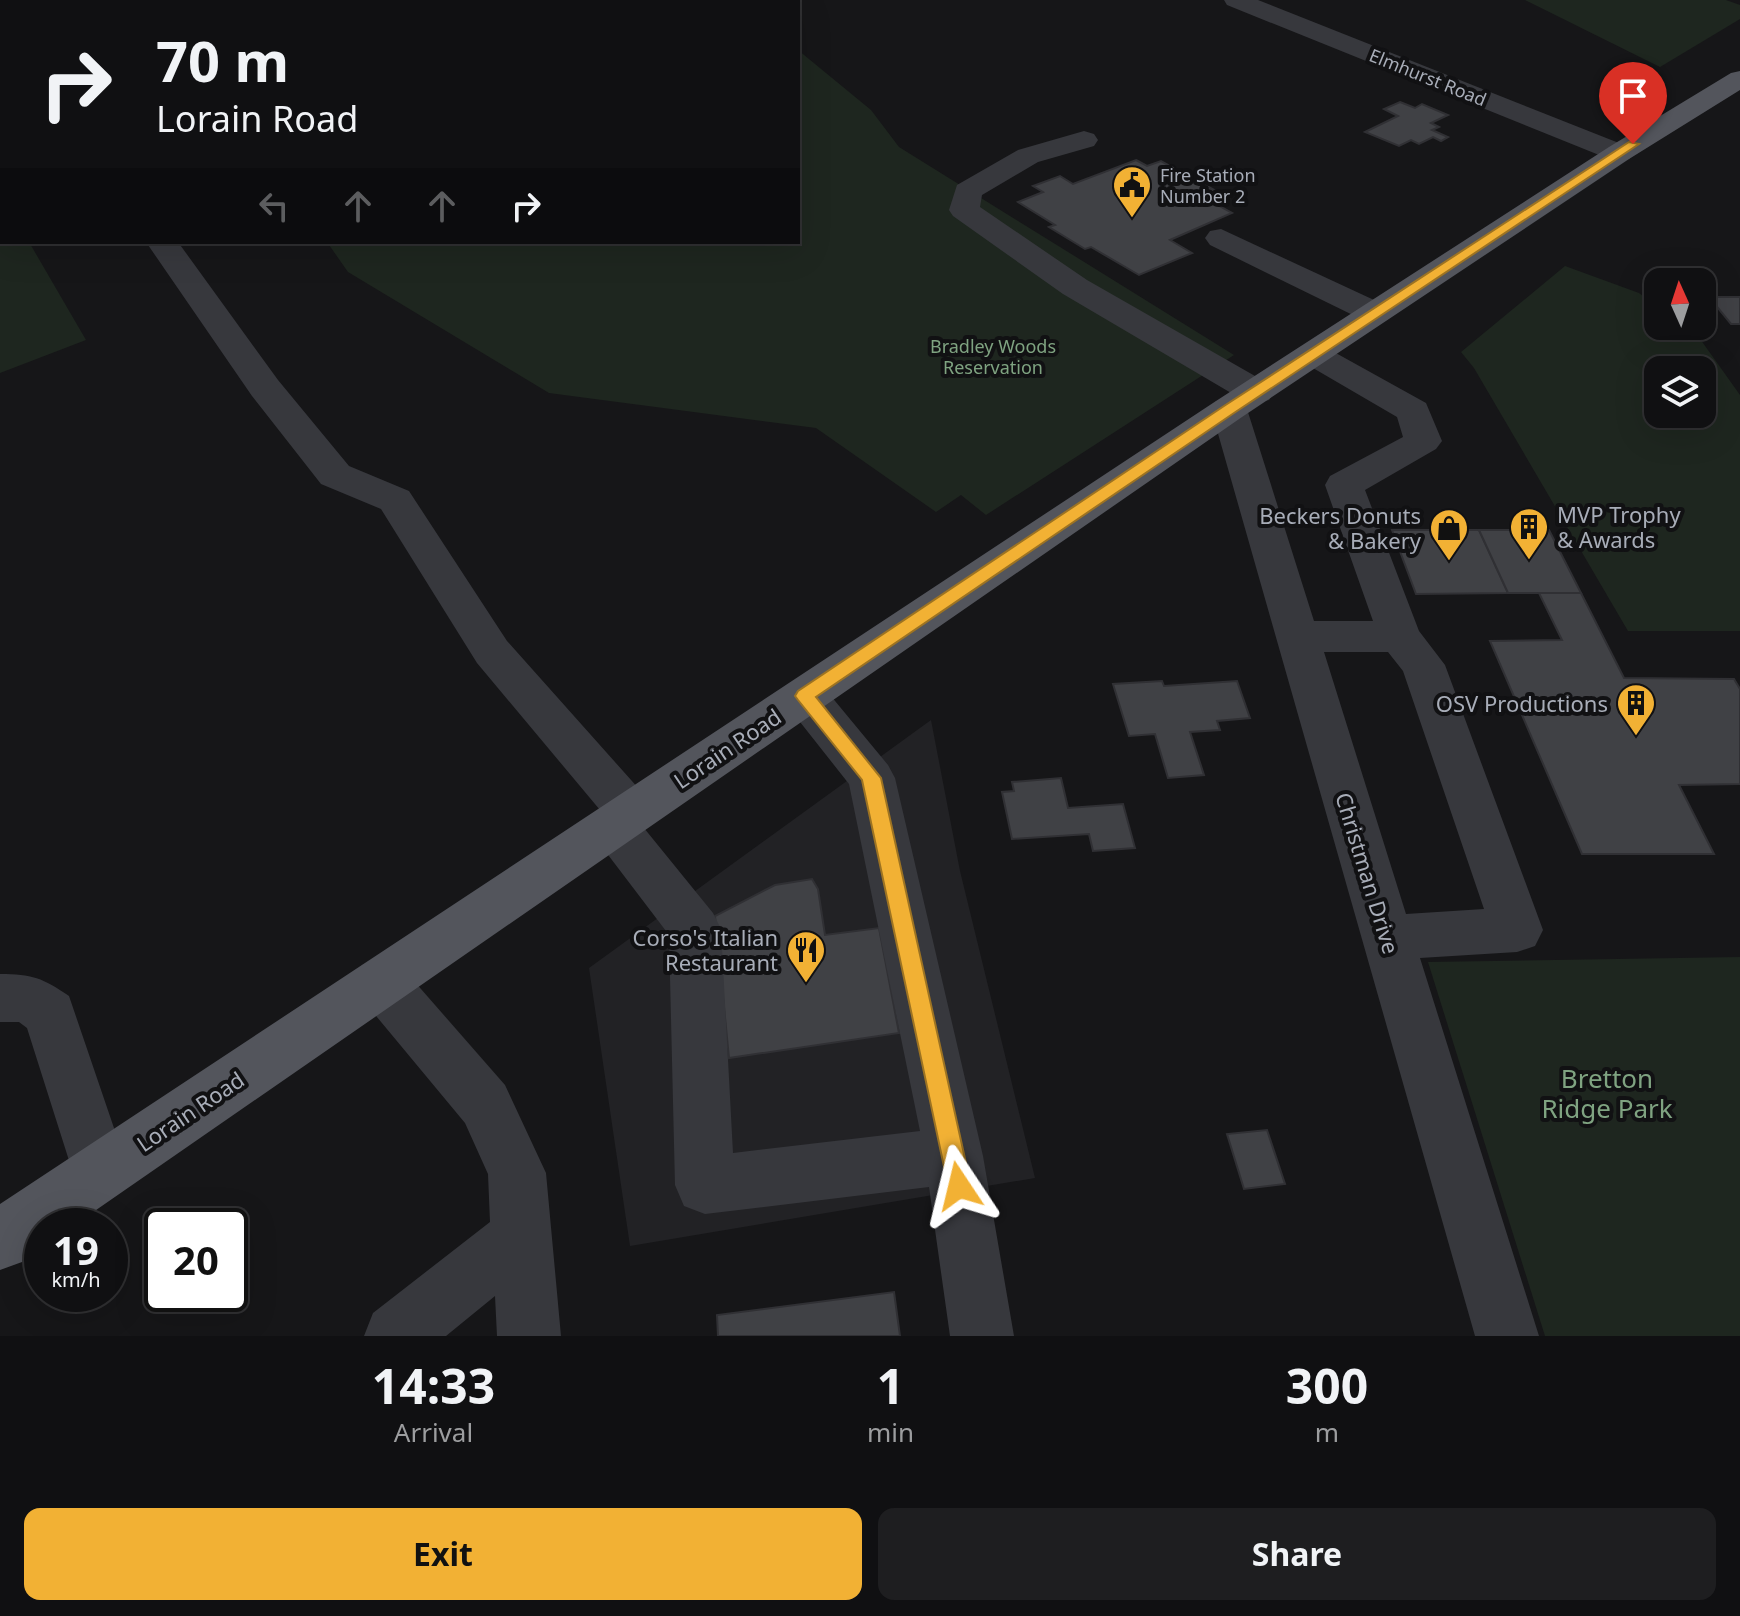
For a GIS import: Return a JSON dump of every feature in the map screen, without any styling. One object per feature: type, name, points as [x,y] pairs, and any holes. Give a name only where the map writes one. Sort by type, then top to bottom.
[{"type":"main road","name":"Lorain Road","points":[[0,1240],[1242,401],[1619,153],[1740,79]]},
{"type":"street","name":"Elmhurst Road","points":[[1236,0],[1619,153]]},
{"type":"street","points":[[1336,12],[1357,48]]},
{"type":"street","points":[[1084,140],[1028,156],[997,173],[968,191],[964,210],[1242,401]]},
{"type":"street","points":[[1221,238],[1375,313]]},
{"type":"street","points":[[163,244],[265,388],[335,475],[395,500],[492,652],[622,819],[695,929],[705,1185],[954,1156]]},
{"type":"street","points":[[1313,354],[1413,411],[1423,441],[1344,485],[1400,637],[1423,665],[1517,930],[1387,937]]},
{"type":"street","name":"Christman Drive","points":[[1242,401],[1297,636],[1507,1336]]},
{"type":"street","points":[[1297,636],[1400,637]]},
{"type":"street","points":[[805,696],[871,778],[954,1156],[982,1336]]},
{"type":"street","points":[[381,982],[485,1104],[517,1173],[529,1336]]},
{"type":"street","points":[[0,998],[28,998],[50,1013],[100,1172]]},
{"type":"street","points":[[396,1336],[521,1236]]},
{"type":"shaded area","points":[[931,720],[960,871],[1035,1178],[630,1246],[589,968]]},
{"type":"green space","points":[[1525,0],[1726,0],[1740,5],[1740,19],[1660,67]]},
{"type":"green space","name":"Bradley Woods Reservation","points":[[800,52],[871,110],[899,147],[1234,355],[986,515],[961,495],[936,512],[816,428],[549,393],[348,272],[328,244],[800,244]]},
{"type":"green space","points":[[0,244],[30,244],[86,340],[0,373]]},
{"type":"green space","points":[[1565,266],[1644,297],[1644,340],[1701,340],[1712,356],[1644,356],[1644,428],[1716,428],[1716,361],[1740,395],[1740,631],[1628,631],[1474,368],[1461,352]]},
{"type":"green space","name":"Bretton Ridge Park","points":[[1740,957],[1740,1336],[1545,1336],[1428,962]]},
{"type":"building","points":[[1400,102],[1415,108],[1422,104],[1448,115],[1431,123],[1439,127],[1432,130],[1448,137],[1441,141],[1433,137],[1419,144],[1411,140],[1399,146],[1365,132],[1398,116],[1384,109]]},
{"type":"building","name":"Fire Station Number 2","points":[[1136,160],[1147,166],[1161,161],[1229,198],[1216,204],[1232,213],[1170,240],[1192,253],[1139,275],[1091,247],[1085,249],[1049,227],[1055,225],[1018,202],[1043,192],[1033,186],[1060,176],[1073,184]]},
{"type":"building","points":[[1716,297],[1740,297],[1740,324],[1731,324],[1716,306]]},
{"type":"building","name":"Beckers Donuts & Bakery","points":[[1392,530],[1479,530],[1508,593],[1416,594]]},
{"type":"building","name":"MVP Trophy & Awards","points":[[1479,530],[1549,530],[1581,593],[1508,593]]},
{"type":"building","name":"OSV Productions","points":[[1539,593],[1581,593],[1624,678],[1734,679],[1740,689],[1740,784],[1679,785],[1714,854],[1582,854],[1490,641],[1562,640]]},
{"type":"building","points":[[1162,681],[1164,686],[1237,681],[1250,718],[1217,721],[1220,730],[1190,732],[1204,775],[1168,778],[1155,734],[1129,736],[1113,684]]},
{"type":"building","points":[[1061,778],[1068,808],[1123,804],[1135,848],[1093,851],[1089,834],[1012,839],[1002,792],[1014,791],[1012,782]]},
{"type":"building","name":"Corso's Italian Restaurant","points":[[812,879],[818,889],[825,935],[879,928],[899,1033],[729,1058],[715,916],[775,885]]},
{"type":"building","points":[[1267,1130],[1285,1184],[1244,1189],[1227,1134]]},
{"type":"building","points":[[894,1292],[900,1336],[718,1336],[717,1315]]},
{"type":"place","name":"Fire Station Number 2","points":[[1132,219]]},
{"type":"place","name":"MVP Trophy & Awards","points":[[1529,561]]},
{"type":"place","name":"Beckers Donuts & Bakery","points":[[1449,562]]},
{"type":"place","name":"OSV Productions","points":[[1636,737]]},
{"type":"place","name":"Corso's Italian Restaurant","points":[[806,984]]},
{"type":"route","points":[[959,1186],[871,778],[805,696],[1229,409],[1633,144]]}]
